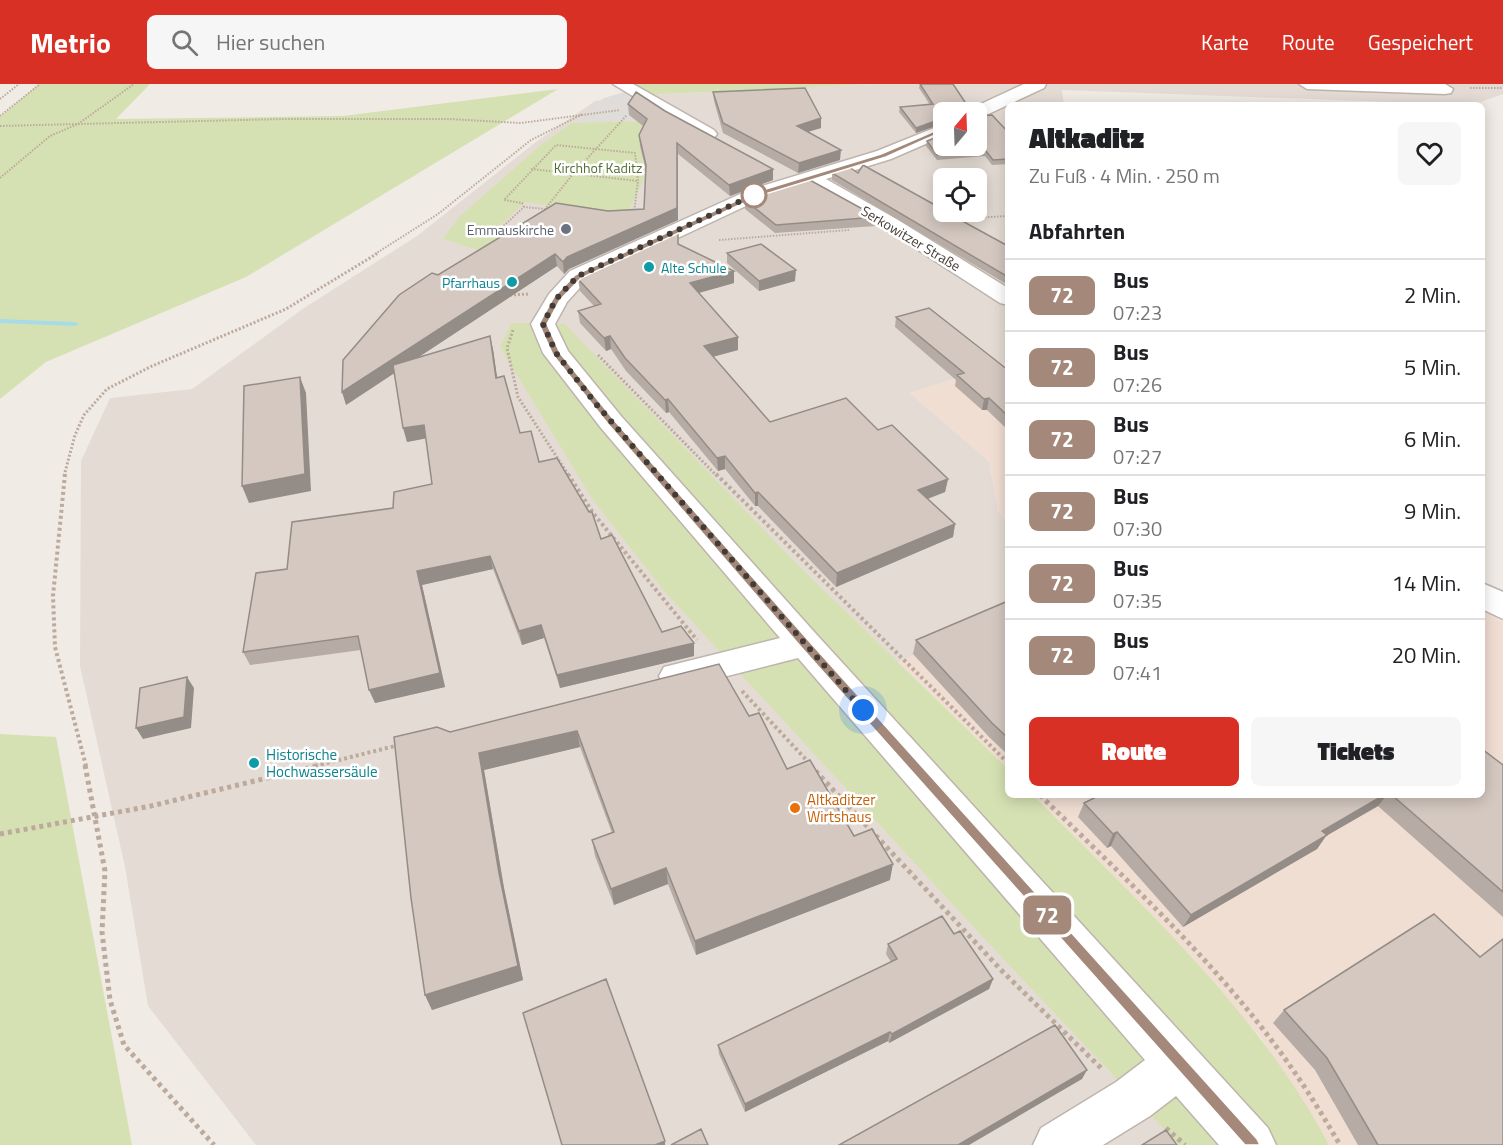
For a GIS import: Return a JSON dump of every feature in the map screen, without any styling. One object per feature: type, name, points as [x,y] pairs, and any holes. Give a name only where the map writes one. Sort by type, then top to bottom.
[{"type":"street","points":[[621,84],[725,144]]},
{"type":"street","points":[[1307,84],[1445,89]]},
{"type":"street","points":[[987,109],[1040,88]]},
{"type":"street","points":[[933,134],[884,155],[805,181],[756,194],[578,276],[556,299],[543,324],[556,353],[611,422],[805,644],[1251,1145]]},
{"type":"street","name":"Serkowitzer Straße","points":[[777,172],[805,181],[891,224],[1005,296]]},
{"type":"street","points":[[1485,596],[1503,607]]},
{"type":"street","points":[[650,682],[805,644]]},
{"type":"street","points":[[1058,1145],[1133,1099],[1179,1064]]},
{"type":"path","points":[[0,99],[19,84]]},
{"type":"path","points":[[0,116],[40,84]]},
{"type":"path","points":[[0,178],[50,136],[78,124],[134,84]]},
{"type":"path","points":[[1445,89],[1503,88]]},
{"type":"path","points":[[0,126],[62,122],[78,124],[285,119],[449,119],[521,123],[583,114],[531,140],[438,214],[321,289],[254,324],[126,378],[107,389],[84,415],[75,435],[62,486],[53,596],[54,647],[90,783],[105,871],[102,932],[110,1000],[124,1045],[214,1145]]},
{"type":"path","points":[[545,209],[573,174],[627,115]]},
{"type":"path","points":[[556,210],[524,207],[522,203],[504,200],[556,145],[635,153],[638,181],[631,220]]},
{"type":"path","points":[[531,169],[638,181]]},
{"type":"path","points":[[515,236],[498,231],[524,207]]},
{"type":"path","points":[[711,240],[1005,216]]},
{"type":"path","points":[[511,290],[556,299]]},
{"type":"path","points":[[502,296],[522,293]]},
{"type":"path","points":[[513,330],[507,348],[518,397],[593,513],[718,665],[1003,972],[1133,1099],[1185,1145]]},
{"type":"path","points":[[595,352],[805,565],[1005,760]]},
{"type":"path","points":[[0,834],[95,819],[240,786],[409,742]]},
{"type":"path","points":[[1043,798],[1188,943],[1265,1030],[1317,1101],[1340,1145]]},
{"type":"shaded area","points":[[874,84],[1503,84],[1503,94],[1481,102],[1391,102],[1062,90],[1064,102],[1005,102],[1005,363],[910,393],[989,461],[998,510],[1005,520],[1005,614],[852,683],[1282,1145],[256,1145],[148,1006],[125,867],[80,666],[81,461],[110,398],[192,389],[304,308],[417,236],[536,142],[595,101],[644,95]]},
{"type":"shaded area","points":[[628,91],[672,119],[573,122],[604,98]]},
{"type":"shaded area","points":[[1005,363],[1005,520],[998,510],[989,461],[910,393]]},
{"type":"shaded area","points":[[1485,611],[1503,622],[1503,1145],[1329,1145],[1261,1038],[1188,953],[1036,798],[1485,798]]},
{"type":"shaded area","points":[[1005,615],[1005,766],[898,662]]},
{"type":"green space","points":[[39,84],[150,84],[116,119],[343,116],[558,89],[246,277],[46,362],[0,399],[0,117]]},
{"type":"green space","points":[[629,84],[874,84],[644,95]]},
{"type":"green space","name":"Kirchhof Kaditz","points":[[651,121],[640,139],[644,179],[626,217],[525,202],[494,231],[515,237],[489,254],[443,239],[459,217],[542,144],[572,123]]},
{"type":"green space","points":[[511,323],[565,324],[801,568],[1005,766],[1005,798],[1036,798],[1155,918],[1232,1003],[1267,1048],[1300,1095],[1329,1145],[1179,1145],[994,949],[664,591],[593,500],[500,347]]},
{"type":"green space","points":[[0,734],[56,737],[132,1145],[0,1145]]},
{"type":"building","points":[[920,84],[953,84],[965,102],[933,102],[933,104]]},
{"type":"building","points":[[805,88],[821,118],[797,126],[841,150],[799,163],[723,123],[713,92]]},
{"type":"building","points":[[636,92],[665,111],[773,169],[729,185],[677,143],[677,208],[567,257],[563,262],[555,254],[342,392],[343,360],[399,295],[432,273],[438,275],[556,203],[608,211],[644,209],[646,165],[639,135],[647,119],[628,104]]},
{"type":"building","points":[[933,104],[933,122],[916,128],[900,107]]},
{"type":"building","points":[[987,115],[992,115],[1005,129],[1005,159],[993,160],[987,152]]},
{"type":"building","points":[[933,139],[933,149],[927,141]]},
{"type":"building","points":[[863,165],[933,204],[933,222],[964,222],[1005,244],[1005,275],[832,173],[849,167],[858,173]]},
{"type":"building","points":[[808,179],[877,217],[776,225],[745,200]]},
{"type":"building","points":[[678,228],[678,244],[734,271],[690,283],[738,337],[704,346],[770,422],[846,398],[878,430],[892,425],[948,479],[918,490],[955,524],[837,573],[758,492],[755,493],[725,456],[717,458],[668,399],[665,400],[625,358],[610,336],[604,338],[578,311],[601,304],[578,279],[586,271]]},
{"type":"building","points":[[761,244],[796,270],[759,281],[727,253]]},
{"type":"building","points":[[929,308],[1005,368],[1005,413],[989,398],[984,399],[957,375],[964,373],[896,317]]},
{"type":"building","points":[[490,336],[496,378],[504,376],[520,433],[531,431],[539,462],[557,458],[589,512],[592,512],[601,539],[612,535],[662,632],[681,626],[694,643],[557,675],[541,625],[519,631],[490,556],[417,571],[440,673],[369,690],[358,636],[243,652],[256,573],[287,569],[292,522],[393,508],[394,492],[432,484],[424,425],[403,428],[393,365]]},
{"type":"building","points":[[300,377],[305,474],[242,486],[244,386]]},
{"type":"building","points":[[1005,602],[1005,735],[992,723],[916,640]]},
{"type":"building","points":[[719,664],[749,716],[759,713],[787,769],[810,760],[854,836],[872,829],[893,864],[695,941],[666,868],[611,889],[592,840],[614,832],[577,731],[479,753],[499,873],[518,966],[425,995],[411,898],[394,737],[437,727],[450,732]]},
{"type":"building","points":[[187,677],[184,717],[136,728],[140,688]]},
{"type":"building","points":[[1485,751],[1503,765],[1503,892],[1395,798],[1485,798]]},
{"type":"building","points":[[1094,798],[1379,798],[1322,831],[1327,835],[1191,915],[1117,832],[1113,834],[1084,803]]},
{"type":"building","points":[[1434,914],[1480,957],[1503,939],[1503,1145],[1378,1145],[1327,1058],[1284,1010]]},
{"type":"building","points":[[942,916],[954,934],[960,931],[993,979],[892,1034],[890,1032],[745,1104],[718,1045],[897,959],[888,944]]},
{"type":"building","points":[[606,979],[665,1141],[655,1145],[562,1145],[523,1013]]},
{"type":"building","points":[[1055,1025],[1087,1070],[958,1145],[839,1145]]},
{"type":"building","points":[[701,1129],[708,1145],[671,1145]]},
{"type":"building","points":[[1166,1130],[1177,1145],[1142,1145]]},
{"type":"waterway","points":[[0,321],[75,324]]},
{"type":"bus line","name":"72","points":[[933,134],[884,155],[812,179],[756,194],[578,276],[556,299],[543,324],[545,331],[556,353],[611,422],[805,644],[1251,1145]]},
{"type":"place","name":"Emmauskirche","points":[[566,229]]},
{"type":"place","name":"Alte Schule","points":[[649,267]]},
{"type":"place","name":"Pfarrhaus","points":[[512,282]]},
{"type":"place","name":"Historische Hochwassersäule","points":[[254,763]]},
{"type":"place","name":"Altkaditzer Wirtshaus","points":[[795,808]]},
{"type":"route","points":[[754,195],[756,194],[578,276],[556,299],[543,324],[556,353],[596,404],[863,710]]}]
